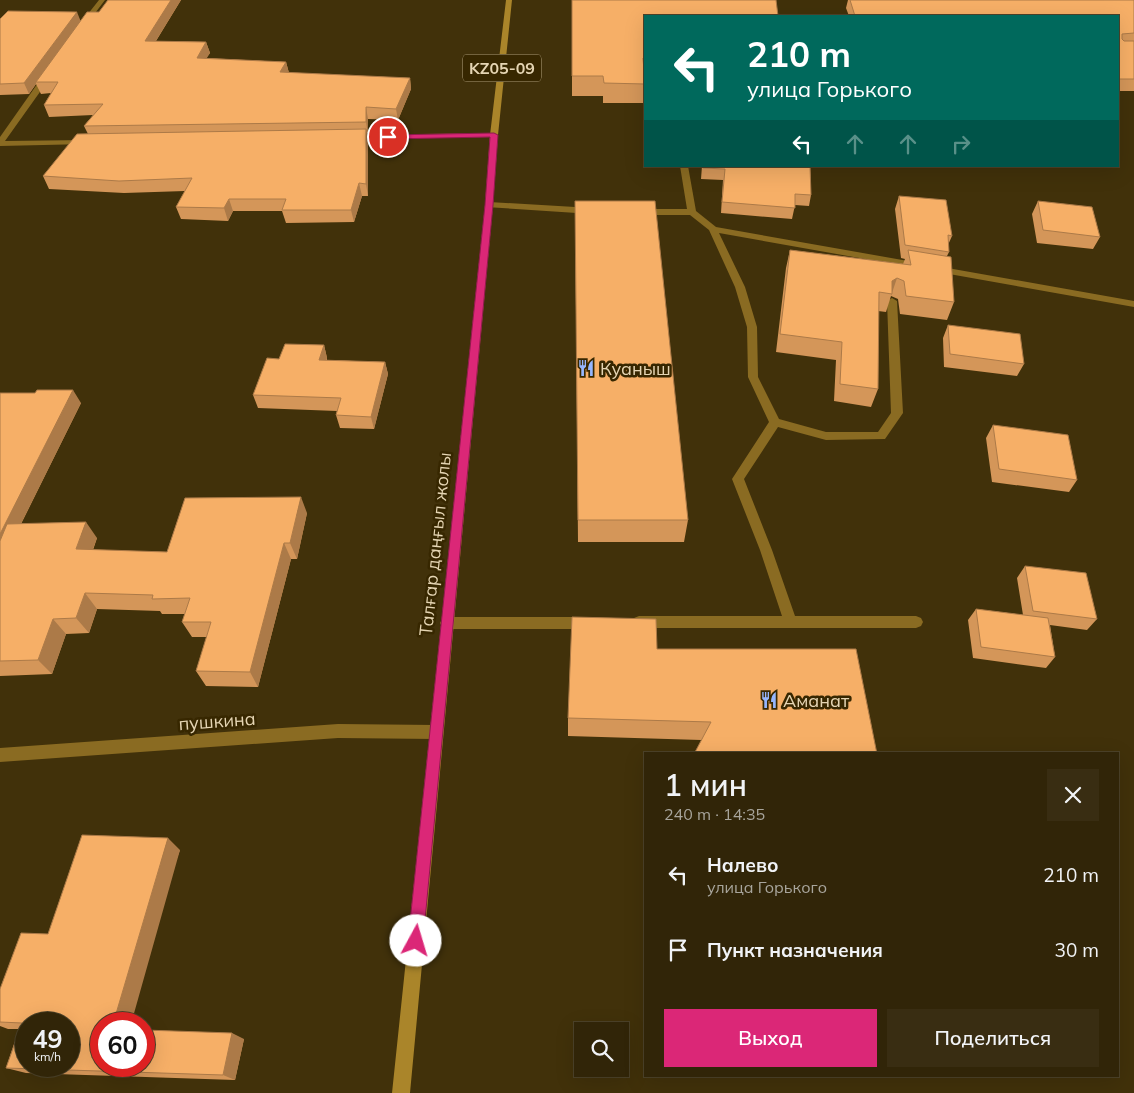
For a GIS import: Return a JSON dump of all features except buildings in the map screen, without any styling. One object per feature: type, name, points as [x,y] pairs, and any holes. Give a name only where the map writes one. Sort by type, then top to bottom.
[{"type":"main road","name":"Талғар даңғыл жолы","points":[[401,1093],[489,205],[494,135],[509,0]]},
{"type":"street","points":[[79,32],[102,0]]},
{"type":"street","points":[[0,144],[51,72]]},
{"type":"street","points":[[347,138],[494,135]]},
{"type":"street","points":[[0,144],[99,142]]},
{"type":"street","points":[[684,167],[692,212]]},
{"type":"street","points":[[489,205],[601,211]]},
{"type":"street","points":[[629,212],[692,212],[713,229],[740,287],[752,327],[752,377],[775,422],[826,436],[881,436],[897,412],[892,301]]},
{"type":"street","points":[[713,229],[1134,304]]},
{"type":"street","points":[[775,422],[738,479],[766,550],[790,622]]},
{"type":"street","points":[[447,623],[604,622]]},
{"type":"street","points":[[623,622],[916,622]]},
{"type":"street","name":"пушкина","points":[[0,755],[338,731],[436,732]]},
{"type":"place","name":"Куаныш","points":[[586,368]]},
{"type":"place","name":"Аманат","points":[[769,700]]},
{"type":"route","points":[[388,137],[494,135],[489,205],[416,941]]}]
